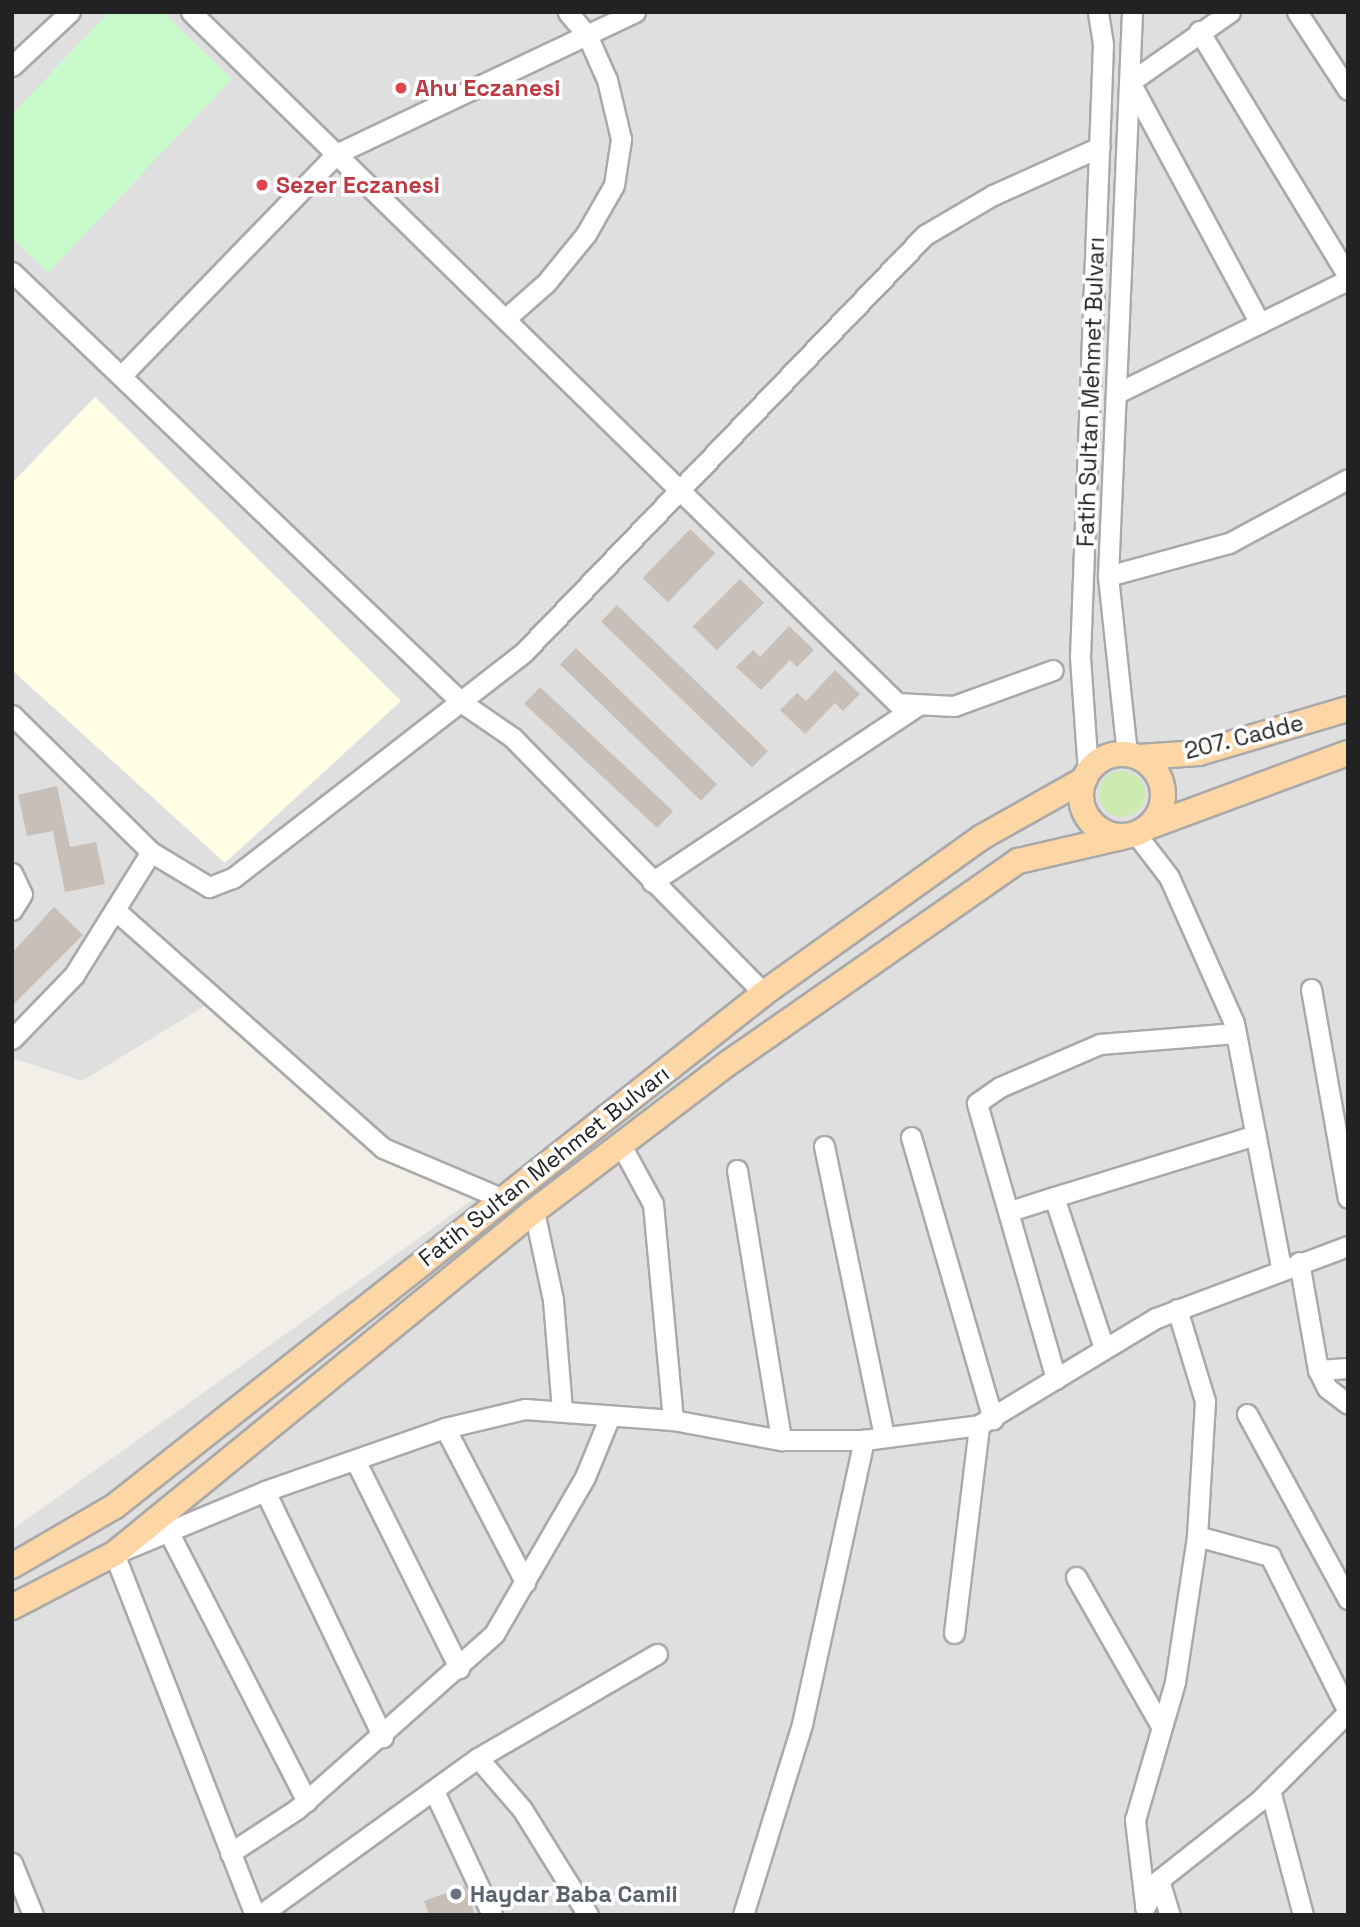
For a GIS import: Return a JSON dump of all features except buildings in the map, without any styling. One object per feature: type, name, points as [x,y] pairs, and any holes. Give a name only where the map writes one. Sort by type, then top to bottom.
[{"type":"main road","name":"207. Cadde","points":[[1133,756],[1199,753],[1348,709]]},
{"type":"main road","name":"207. Cadde","points":[[1136,833],[1348,754]]},
{"type":"main road","points":[[1112,755],[1133,756],[1164,790],[1136,833],[1088,818],[1086,776],[1112,755]]},
{"type":"main road","name":"Fatih Sultan Mehmet Bulvarı","points":[[12,1566],[115,1506],[764,993],[982,837],[1086,776]]},
{"type":"main road","name":"Fatih Sultan Mehmet Bulvarı","points":[[12,1607],[114,1554],[534,1211],[621,1145],[1018,861],[1136,833]]},
{"type":"street","points":[[12,66],[70,12]]},
{"type":"street","points":[[191,12],[897,702],[917,706],[954,706],[1053,670]]},
{"type":"street","points":[[505,319],[547,283],[586,234],[614,185],[621,139],[587,35],[568,12]]},
{"type":"street","points":[[121,376],[336,154],[635,12]]},
{"type":"street","name":"Fatih Sultan Mehmet Bulvarı","points":[[1086,776],[1080,657],[1100,147],[1098,12]]},
{"type":"street","name":"Fatih Sultan Mehmet Bulvarı","points":[[1132,12],[1108,576],[1133,756]]},
{"type":"street","points":[[1230,12],[1199,31],[1130,82],[1260,323]]},
{"type":"street","points":[[1297,12],[1348,90]]},
{"type":"street","points":[[1117,393],[1348,278],[1199,31]]},
{"type":"street","points":[[12,715],[151,852],[209,887],[233,878],[524,652],[925,235],[993,195],[1100,147]]},
{"type":"street","points":[[12,272],[461,702],[512,737],[652,883],[764,993]]},
{"type":"street","points":[[1108,576],[1229,543],[1348,479]]},
{"type":"street","points":[[652,883],[917,706]]},
{"type":"street","points":[[1136,833],[1169,877],[1236,1033],[1256,1135],[1318,1370],[1327,1388],[1348,1404]]},
{"type":"street","points":[[12,1039],[74,975],[151,852]]},
{"type":"street","points":[[12,873],[22,894],[12,910]]},
{"type":"street","points":[[115,910],[383,1148],[503,1199]]},
{"type":"street","points":[[1311,989],[1348,1198]]},
{"type":"street","points":[[1056,1379],[977,1103],[1100,1044],[1236,1033]]},
{"type":"street","points":[[1010,1211],[1256,1135]]},
{"type":"street","points":[[911,1137],[986,1422],[954,1633]]},
{"type":"street","points":[[621,1145],[653,1204],[673,1420]]},
{"type":"street","points":[[824,1146],[884,1435]]},
{"type":"street","points":[[737,1170],[781,1440]]},
{"type":"street","points":[[1054,1197],[1104,1348]]},
{"type":"street","points":[[534,1211],[553,1300],[562,1409]]},
{"type":"street","points":[[657,1654],[478,1758],[258,1915],[230,1853],[114,1554],[265,1491],[445,1428],[525,1409],[562,1409],[610,1416],[673,1420],[781,1440],[864,1440],[986,1422],[1104,1348],[1177,1309],[1290,1265],[1348,1246]]},
{"type":"street","points":[[1144,1909],[1135,1820],[1175,1682],[1198,1536],[1205,1401],[1177,1309]]},
{"type":"street","points":[[1318,1370],[1348,1368]]},
{"type":"street","points":[[1247,1414],[1348,1599]]},
{"type":"street","points":[[230,1853],[307,1801],[383,1737],[494,1634],[585,1477],[610,1416]]},
{"type":"street","points":[[445,1428],[525,1582]]},
{"type":"street","points":[[743,1915],[802,1724],[864,1440]]},
{"type":"street","points":[[355,1460],[459,1668]]},
{"type":"street","points":[[265,1491],[383,1737]]},
{"type":"street","points":[[168,1531],[307,1801]]},
{"type":"street","points":[[1144,1909],[1159,1881],[1270,1790],[1348,1712],[1270,1556],[1198,1536]]},
{"type":"street","points":[[1076,1577],[1161,1726]]},
{"type":"street","points":[[478,1758],[523,1809],[589,1915]]},
{"type":"street","points":[[1270,1790],[1303,1915]]},
{"type":"street","points":[[434,1791],[492,1915]]},
{"type":"street","points":[[12,1864],[33,1915]]},
{"type":"street","points":[[1159,1881],[1170,1915]]},
{"type":"shaded area","points":[[12,12],[1348,12],[1348,1915],[12,1915],[12,1530],[472,1200],[208,1004],[82,1081],[12,1058]]},
{"type":"shaded area","points":[[95,397],[401,701],[225,863],[12,670],[12,483]]},
{"type":"green space","points":[[109,12],[163,12],[232,79],[48,273],[12,238],[12,114]]},
{"type":"green space","points":[[1122,771],[1138,778],[1145,794],[1138,810],[1122,817],[1106,810],[1099,794],[1106,778]]},
{"type":"place","name":"Ahu Eczanesi","points":[[401,88]]},
{"type":"place","name":"Sezer Eczanesi","points":[[262,185]]},
{"type":"place","name":"Haydar Baba Camii","points":[[456,1894]]}]
